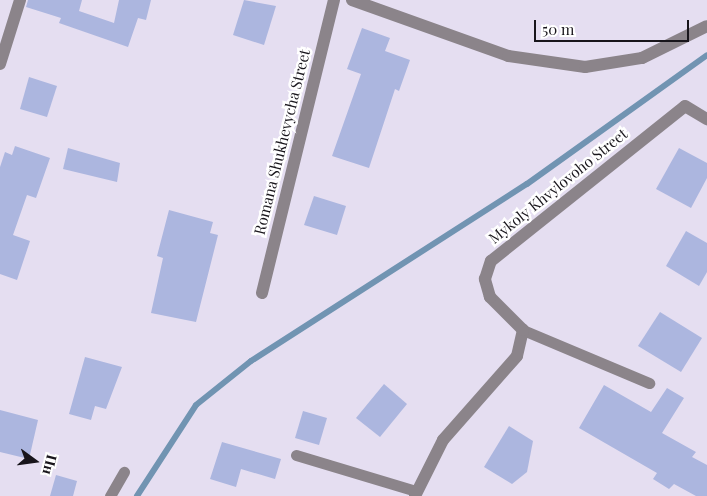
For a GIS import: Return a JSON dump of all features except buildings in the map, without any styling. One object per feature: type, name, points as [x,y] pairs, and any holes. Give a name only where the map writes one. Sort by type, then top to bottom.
[{"type":"street","points":[[0,64],[20,0]]},
{"type":"street","name":"Romana Shukhevycha Street","points":[[262,293],[334,0]]},
{"type":"street","points":[[352,0],[508,56],[585,67],[642,58],[707,26]]},
{"type":"street","name":"Mykoly Khvylovoho Street","points":[[523,330],[490,297],[485,279],[491,261],[685,106],[707,119]]},
{"type":"street","points":[[416,493],[443,440],[517,356],[523,330]]},
{"type":"lane","points":[[523,330],[649,383]]},
{"type":"lane","points":[[296,455],[416,493]]},
{"type":"lane","points":[[110,496],[124,472]]},
{"type":"waterway","points":[[137,496],[196,405],[251,361],[527,184],[707,55]]}]
